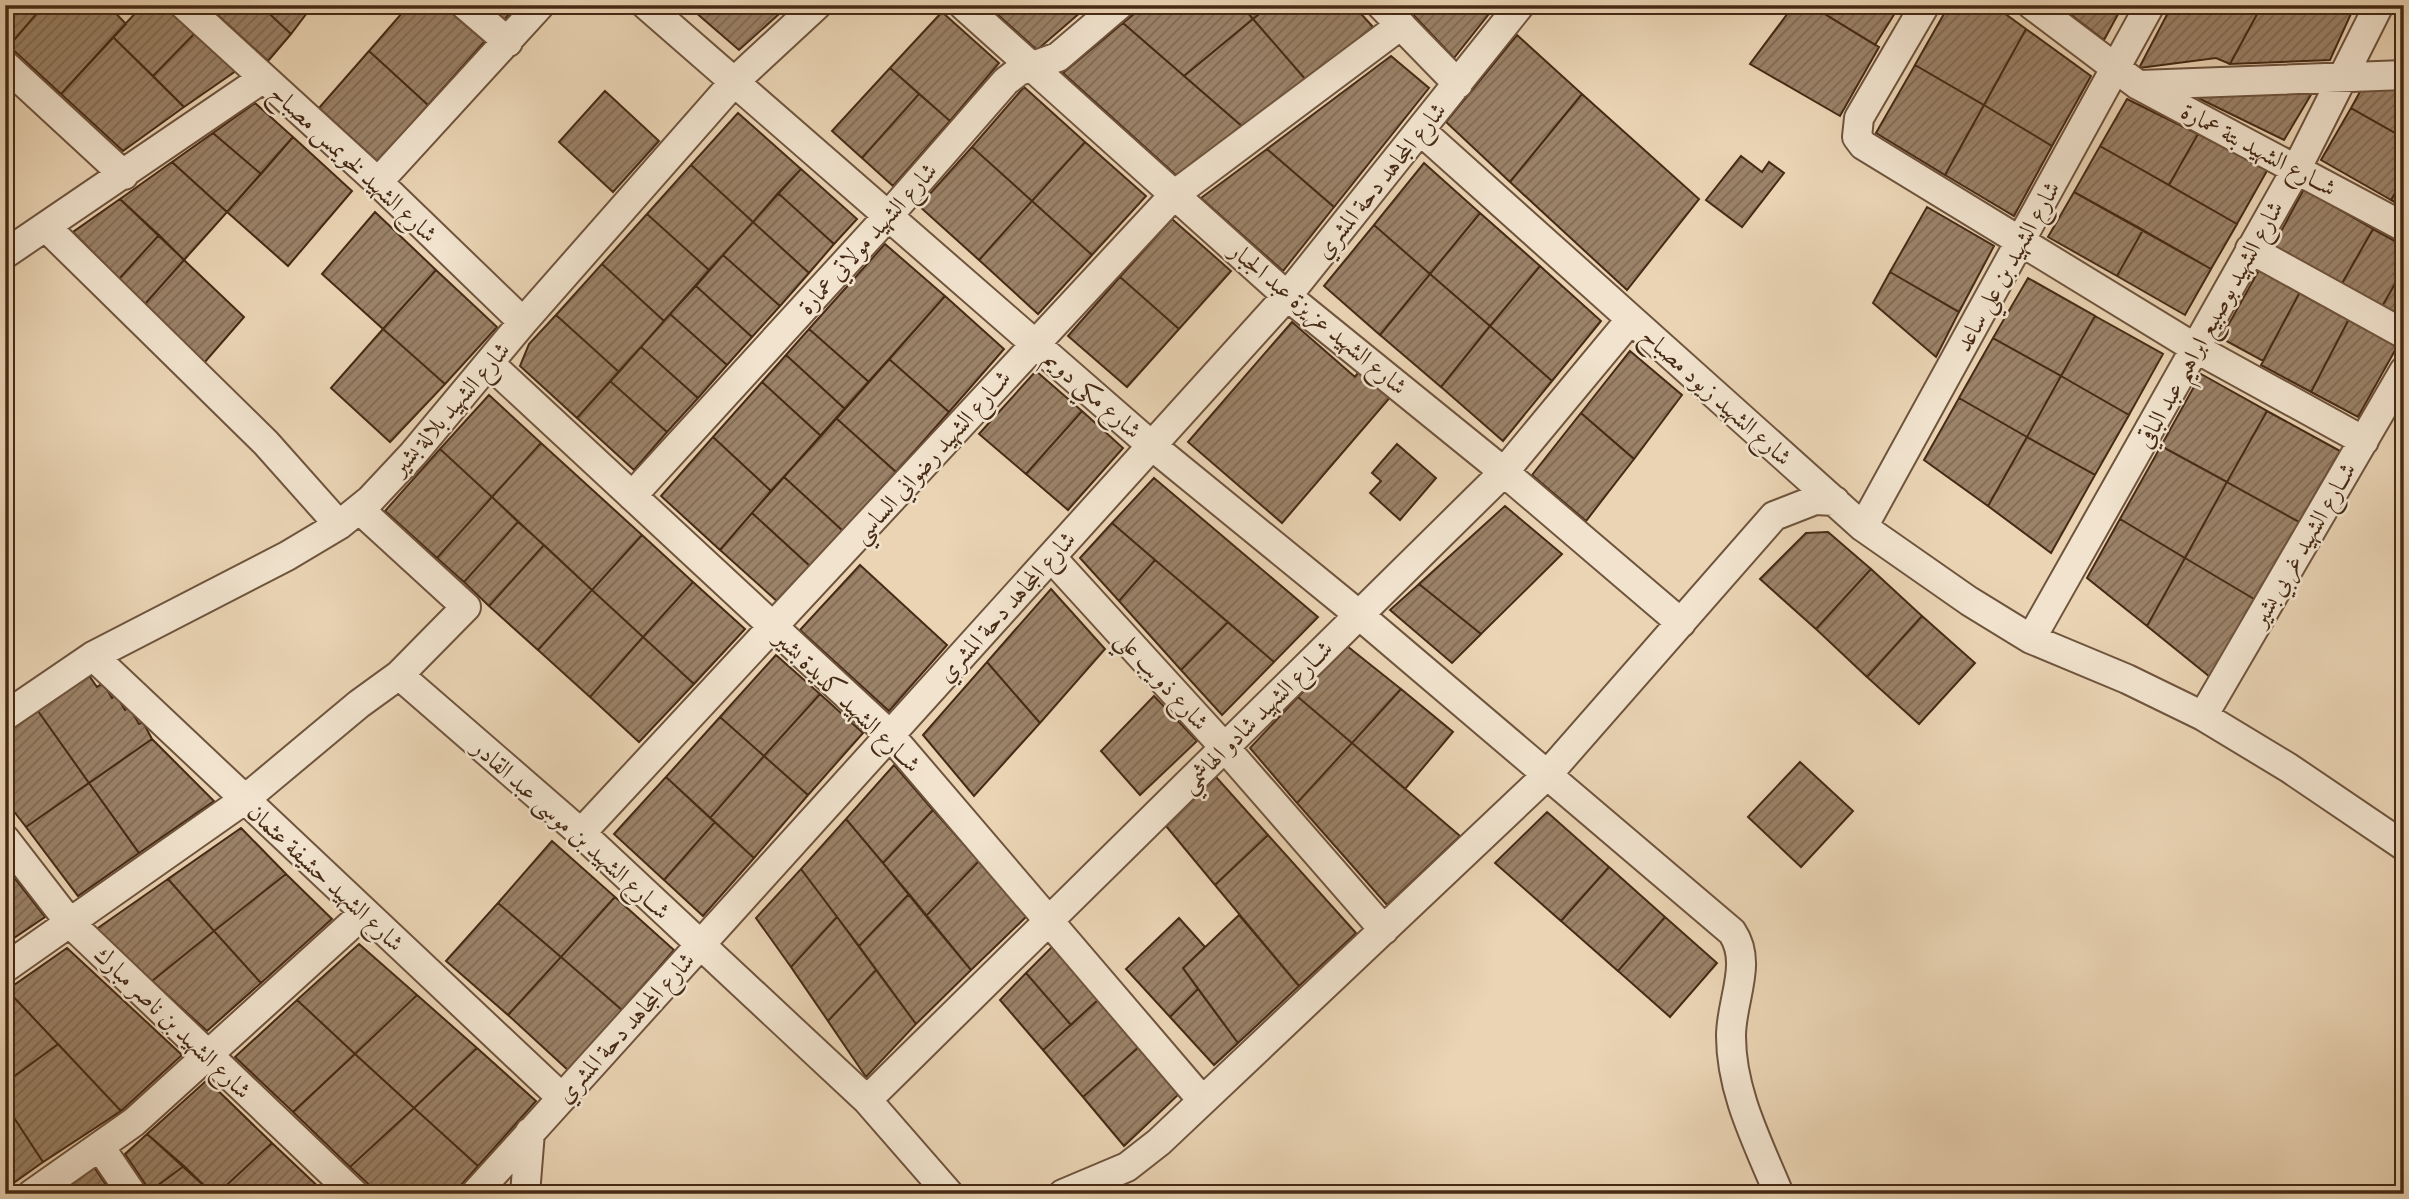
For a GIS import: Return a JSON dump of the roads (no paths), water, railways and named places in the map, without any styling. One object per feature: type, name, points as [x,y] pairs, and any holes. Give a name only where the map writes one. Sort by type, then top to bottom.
[{"type":"street","points":[[465,5],[508,42]]},
{"type":"street","points":[[378,182],[541,5]]},
{"type":"street","name":"شارع مكي دويم","points":[[646,5],[1151,445],[1358,614],[1711,911],[1740,944],[1742,962],[1731,1034],[1735,1082],[1779,1194]]},
{"type":"street","name":"شارع الشهيد بلالة بشير","points":[[5,716],[93,656],[287,555],[349,517],[413,454],[523,322],[735,81],[817,5]]},
{"type":"street","name":"شارع الشهيد عزيزة عبد الجبار","points":[[963,5],[1287,296],[1504,472],[1681,623]]},
{"type":"street","name":"شارع الشهيد مولاتي عمارة","points":[[632,496],[888,216],[1006,81],[1030,66],[1058,57],[1119,5]]},
{"type":"street","name":"شارع المجاهد دحة المشري","points":[[475,1194],[1287,296],[1520,5]]},
{"type":"street","points":[[1925,5],[1859,118],[1857,137],[1863,145],[2195,348],[2364,441]]},
{"type":"street","name":"شــارع الشهيد بتة عمارة","points":[[2032,5],[2127,77],[2404,228]]},
{"type":"street","name":"شارع الشهيد بن علي ساعد","points":[[1863,527],[2020,243],[2127,77],[2150,5]]},
{"type":"street","name":"شارع الشهيد بوصبيع ابراهيم عبد الباقي","points":[[2031,639],[2297,168],[2379,5]]},
{"type":"street","name":"شارع الشهيد لخويمس مصباح","points":[[186,6],[262,79],[378,182],[523,322]]},
{"type":"street","points":[[1391,15],[1458,84]]},
{"type":"street","name":"شــارع الشهيد رضواني الساسي","points":[[580,832],[774,628],[1034,343],[1174,195],[1391,15]]},
{"type":"street","points":[[5,65],[124,175]]},
{"type":"street","points":[[2127,77],[2404,75]]},
{"type":"street","points":[[5,254],[262,79]]},
{"type":"street","name":"شارع الشهيد زيود مصباح","points":[[1420,130],[1863,527],[1969,601],[2031,639],[2127,679],[2203,716],[2289,768],[2404,846]]},
{"type":"street","points":[[5,968],[244,800],[359,704],[399,675],[466,607],[349,517],[266,443],[46,227]]},
{"type":"street","points":[[2250,249],[2404,334]]},
{"type":"street","name":"شــارع الشهيد شادو الهاشمي","points":[[867,1100],[1504,472],[1631,320]]},
{"type":"street","name":"شــارع الشهيد كديدة بشير","points":[[490,364],[889,734],[1202,1100]]},
{"type":"street","name":"شــارع الشهيد غربي بشير","points":[[2203,716],[2404,371]]},
{"type":"street","points":[[1063,1194],[1127,1167],[1159,1142],[1547,775],[1774,516],[1815,500],[1835,501]]},
{"type":"street","name":"شارع ذويب علي","points":[[1051,557],[1226,749],[1384,930]]},
{"type":"street","name":"شارع الشهيد حشيفة عثمان","points":[[93,656],[561,1097]]},
{"type":"street","name":"شــارع الشهيد بن موسى عبد القادر","points":[[399,675],[580,832],[867,1100],[949,1194]]},
{"type":"street","name":"شارع الشهيد بن ناصر مبارك","points":[[5,839],[70,923],[354,1194]]},
{"type":"street","points":[[32,1194],[134,1122],[364,914]]},
{"type":"street","points":[[525,1194],[530,1132]]},
{"type":"street","points":[[100,1147],[132,1194]]}]
